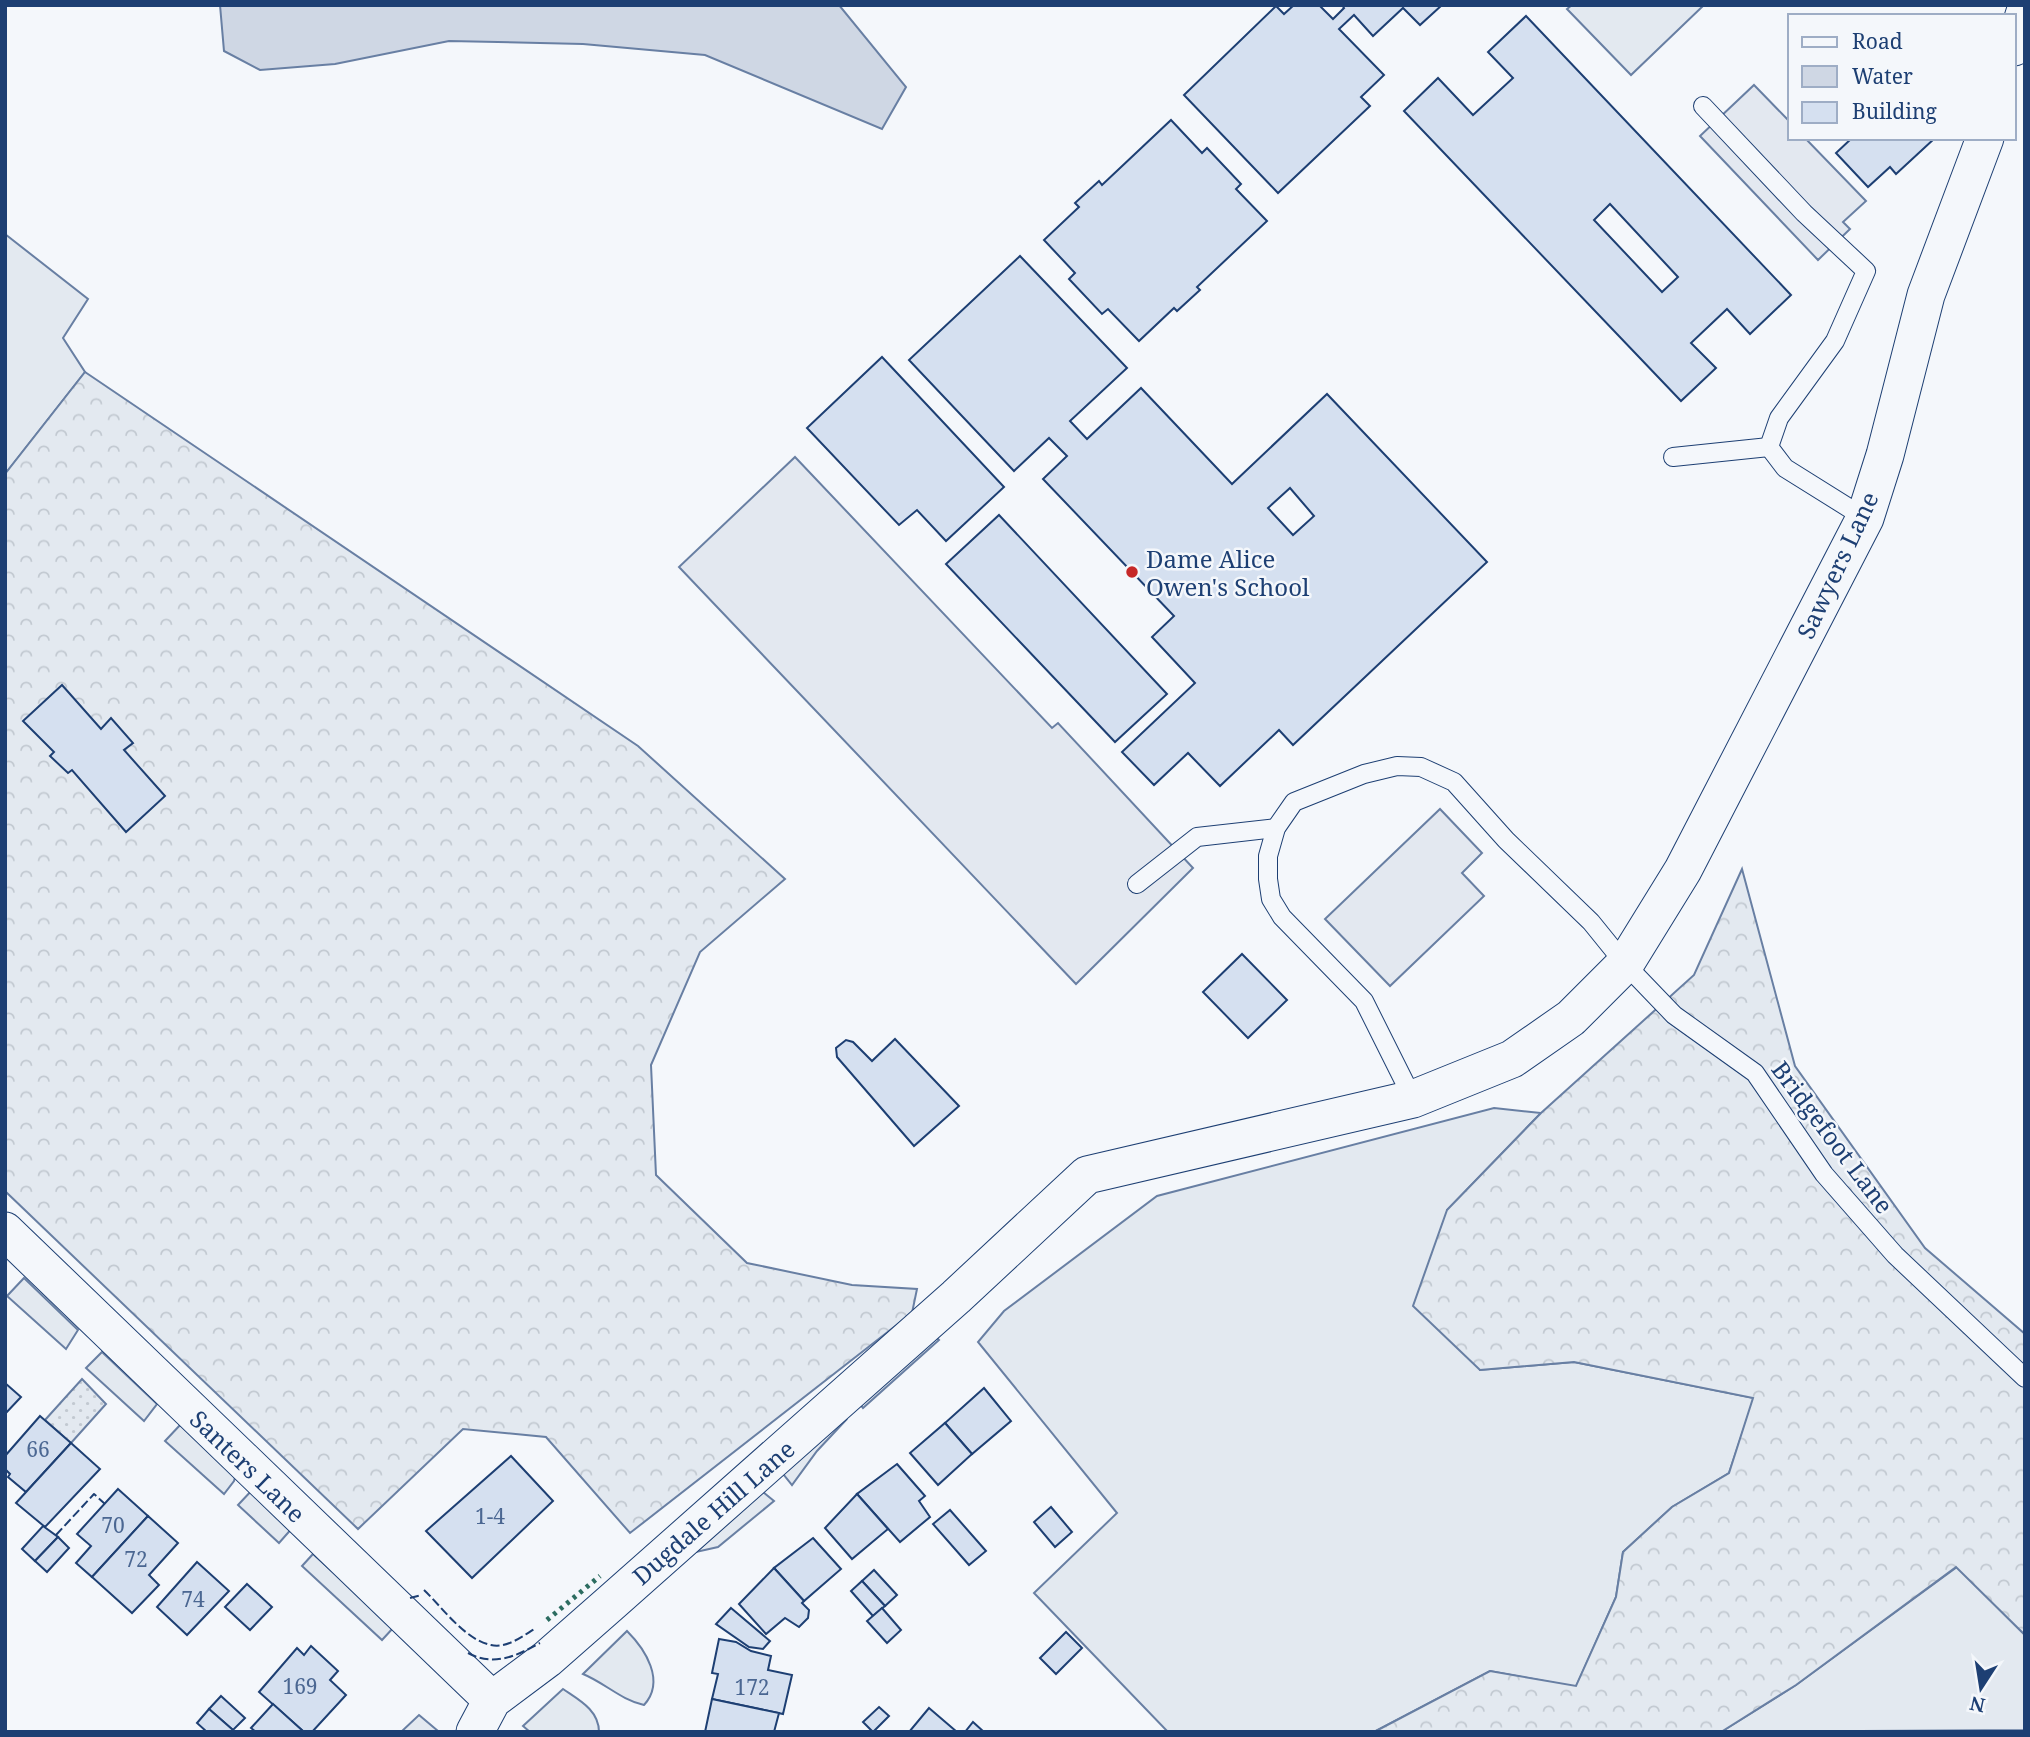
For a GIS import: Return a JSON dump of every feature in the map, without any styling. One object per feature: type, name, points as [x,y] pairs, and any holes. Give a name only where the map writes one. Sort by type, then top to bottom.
[{"type":"street","points":[[2016,41],[2025,12]]},
{"type":"street","name":"Sawyers Lane","points":[[1413,1099],[1512,1059],[1571,1018],[1626,964],[1683,870],[1865,518],[1885,455],[1926,295],[1984,140]]},
{"type":"street","name":"Dugdale Hill Lane","points":[[475,1732],[492,1700],[547,1659],[956,1297],[1087,1175],[1413,1099]]},
{"type":"street","name":"Santers Lane","points":[[5,1231],[492,1700]]},
{"type":"lane","points":[[1703,106],[1804,213],[1866,271],[1835,341],[1779,418],[1769,447]]},
{"type":"lane","points":[[1673,457],[1769,447]]},
{"type":"lane","points":[[1769,447],[1785,468],[1865,518]]},
{"type":"lane","name":"Bridgefoot Lane","points":[[1276,828],[1294,802],[1364,774],[1397,766],[1421,767],[1454,782],[1506,840],[1591,922],[1674,1015],[1755,1073],[1824,1174],[1895,1255],[2025,1378]]},
{"type":"lane","points":[[1138,884],[1197,836],[1276,828],[1268,856],[1271,899],[1282,917],[1364,1001],[1413,1099]]},
{"type":"green space","points":[[1572,5],[1704,5],[1631,75],[1567,9]]},
{"type":"green space","points":[[5,234],[88,299],[63,338],[85,372],[5,474]]},
{"type":"green space","points":[[85,372],[638,746],[785,879],[700,952],[651,1065],[656,1175],[747,1263],[852,1285],[917,1289],[912,1313],[630,1533],[546,1437],[463,1429],[358,1529],[5,1191],[5,474]]},
{"type":"green space","points":[[1742,869],[1795,1066],[1925,1248],[2025,1334],[2025,1635],[1956,1567],[1796,1685],[1721,1732],[1374,1732],[1490,1671],[1576,1686],[1616,1597],[1623,1552],[1672,1507],[1729,1473],[1753,1398],[1574,1362],[1480,1370],[1413,1306],[1447,1210],[1541,1113],[1694,975]]},
{"type":"green space","points":[[1494,1108],[1541,1113],[1447,1210],[1480,1370],[1574,1362],[1754,1398],[1729,1473],[1672,1507],[1623,1552],[1616,1597],[1576,1687],[1490,1671],[1374,1732],[1168,1732],[1034,1593],[1117,1513],[978,1342],[1004,1311],[1157,1196]]},
{"type":"green space","points":[[24,1278],[78,1330],[66,1349],[7,1296]]},
{"type":"green space","points":[[932,1333],[939,1340],[863,1408],[856,1399]]},
{"type":"green space","points":[[102,1352],[157,1404],[144,1421],[86,1368]]},
{"type":"green space","points":[[82,1379],[106,1404],[71,1443],[45,1420]]},
{"type":"green space","points":[[837,1419],[846,1420],[817,1451],[792,1485],[780,1470]]},
{"type":"green space","points":[[182,1423],[236,1474],[224,1494],[165,1441]]},
{"type":"green space","points":[[254,1488],[294,1526],[279,1543],[238,1505]]},
{"type":"green space","points":[[763,1492],[774,1501],[718,1547],[696,1552]]},
{"type":"green space","points":[[313,1554],[394,1627],[382,1640],[302,1566]]},
{"type":"green space","points":[[1957,1567],[2025,1635],[2025,1730],[1721,1732],[1796,1685]]},
{"type":"green space","points":[[627,1631],[646,1656],[653,1676],[650,1696],[644,1705],[583,1674]]},
{"type":"green space","points":[[563,1689],[592,1712],[599,1732],[530,1732],[523,1726]]},
{"type":"green space","points":[[419,1715],[438,1731],[439,1732],[401,1732]]},
{"type":"shaded area","points":[[1754,85],[1788,120],[1788,140],[1807,140],[1866,201],[1843,222],[1850,229],[1818,260],[1700,136]]},
{"type":"shaded area","points":[[795,457],[1052,728],[1058,723],[1193,868],[1076,984],[679,567]]},
{"type":"shaded area","points":[[1440,809],[1482,853],[1462,873],[1484,896],[1390,986],[1325,919]]},
{"type":"water","points":[[220,5],[839,5],[906,87],[882,129],[705,55],[583,44],[449,41],[335,64],[260,70],[224,51]]},
{"type":"building","points":[[1294,5],[1319,5],[1333,19],[1344,8],[1342,5],[1442,5],[1420,25],[1403,8],[1373,36],[1354,15],[1339,29],[1384,75],[1361,97],[1370,106],[1278,193],[1184,95],[1276,6],[1284,14]]},
{"type":"building","points":[[1526,16],[1791,295],[1750,334],[1727,309],[1691,343],[1716,368],[1681,401],[1404,111],[1438,78],[1473,115],[1513,78],[1488,52]],"holes":[[[1610,204],[1678,277],[1662,292],[1594,220]]]},
{"type":"building","points":[[1171,120],[1202,153],[1207,148],[1241,184],[1236,189],[1267,221],[1197,287],[1200,290],[1177,311],[1174,308],[1139,341],[1108,309],[1102,314],[1069,279],[1075,273],[1044,240],[1079,207],[1075,203],[1099,181],[1102,185]]},
{"type":"building","points":[[1850,140],[1933,140],[1896,174],[1890,167],[1868,187],[1836,153]]},
{"type":"building","points":[[1020,256],[1127,368],[1070,421],[1087,439],[1141,388],[1232,484],[1327,394],[1487,562],[1293,745],[1279,730],[1220,786],[1188,753],[1154,785],[1122,752],[1195,683],[1152,637],[1174,616],[1043,479],[1067,456],[1049,438],[1014,471],[909,360]],"holes":[[[1290,488],[1314,516],[1293,535],[1268,508]]]},
{"type":"building","points":[[882,357],[1004,487],[946,541],[917,510],[899,525],[807,428]]},
{"type":"building","points":[[999,515],[1167,694],[1115,742],[946,564]]},
{"type":"building","points":[[62,685],[101,729],[111,718],[133,743],[124,750],[165,796],[126,832],[72,770],[68,773],[50,756],[54,752],[23,721]]},
{"type":"building","points":[[1242,954],[1287,1000],[1248,1038],[1203,992]]},
{"type":"building","points":[[895,1039],[959,1106],[914,1146],[837,1057],[836,1048],[846,1040],[853,1042],[872,1061]]},
{"type":"building","points":[[5,1383],[21,1397],[5,1414]]},
{"type":"building","points":[[984,1388],[1011,1421],[972,1454],[945,1423]]},
{"type":"building","points":[[40,1416],[71,1443],[26,1492],[8,1477],[10,1474],[5,1469],[5,1456]]},
{"type":"building","points":[[945,1423],[972,1454],[938,1485],[910,1453]]},
{"type":"building","points":[[71,1443],[100,1469],[45,1527],[16,1503]]},
{"type":"building","points":[[511,1456],[553,1501],[472,1578],[426,1531]]},
{"type":"building","points":[[897,1464],[925,1496],[919,1501],[930,1517],[900,1542],[857,1494]]},
{"type":"building","points":[[118,1489],[148,1516],[92,1577],[76,1563],[91,1546],[77,1534]]},
{"type":"building","points":[[857,1494],[888,1529],[852,1559],[825,1528]]},
{"type":"building","points":[[1051,1507],[1072,1532],[1055,1547],[1034,1522]]},
{"type":"building","points":[[950,1510],[986,1551],[969,1565],[933,1524]]},
{"type":"building","points":[[148,1516],[178,1543],[149,1575],[159,1585],[132,1613],[92,1577]]},
{"type":"building","points":[[43,1526],[58,1537],[35,1561],[22,1549]]},
{"type":"building","points":[[58,1537],[69,1548],[47,1572],[35,1561]]},
{"type":"building","points":[[813,1538],[841,1569],[804,1601],[774,1568]]},
{"type":"building","points":[[197,1562],[229,1591],[187,1635],[157,1607]]},
{"type":"building","points":[[774,1568],[809,1610],[808,1618],[799,1627],[785,1618],[766,1634],[739,1604]]},
{"type":"building","points":[[874,1570],[897,1595],[885,1606],[862,1581]]},
{"type":"building","points":[[862,1581],[885,1606],[873,1616],[851,1591]]},
{"type":"building","points":[[247,1584],[272,1607],[250,1630],[225,1607]]},
{"type":"building","points":[[731,1608],[770,1641],[763,1649],[749,1647],[716,1624]]},
{"type":"building","points":[[882,1608],[901,1630],[887,1643],[867,1621]]},
{"type":"building","points":[[1066,1632],[1082,1648],[1056,1674],[1040,1658]]},
{"type":"building","points":[[719,1639],[736,1642],[751,1651],[771,1656],[768,1670],[792,1675],[783,1714],[712,1699],[718,1674],[712,1673]]},
{"type":"building","points":[[311,1646],[338,1671],[330,1680],[346,1695],[312,1732],[304,1732],[259,1692],[297,1648],[304,1655]]},
{"type":"building","points":[[221,1696],[245,1718],[233,1730],[209,1709]]},
{"type":"building","points":[[712,1699],[779,1713],[774,1732],[705,1732]]},
{"type":"building","points":[[273,1704],[304,1732],[256,1732],[251,1728]]},
{"type":"building","points":[[879,1707],[889,1716],[873,1732],[863,1722]]},
{"type":"building","points":[[929,1708],[957,1732],[909,1732]]},
{"type":"building","points":[[209,1709],[234,1732],[207,1732],[197,1723]]},
{"type":"building","points":[[973,1722],[984,1732],[965,1732]]},
{"type":"hedge","points":[[547,1620],[600,1576]]},
{"type":"fence","points":[[56,1535],[94,1494],[105,1504]]},
{"type":"fence","points":[[424,1590],[454,1622],[481,1642],[503,1645],[536,1628]]},
{"type":"fence","points":[[410,1598],[422,1595]]},
{"type":"fence","points":[[468,1653],[487,1659],[505,1658],[540,1643]]},
{"type":"place","name":"Dame Alice Owen's School","points":[[1132,572]]}]
